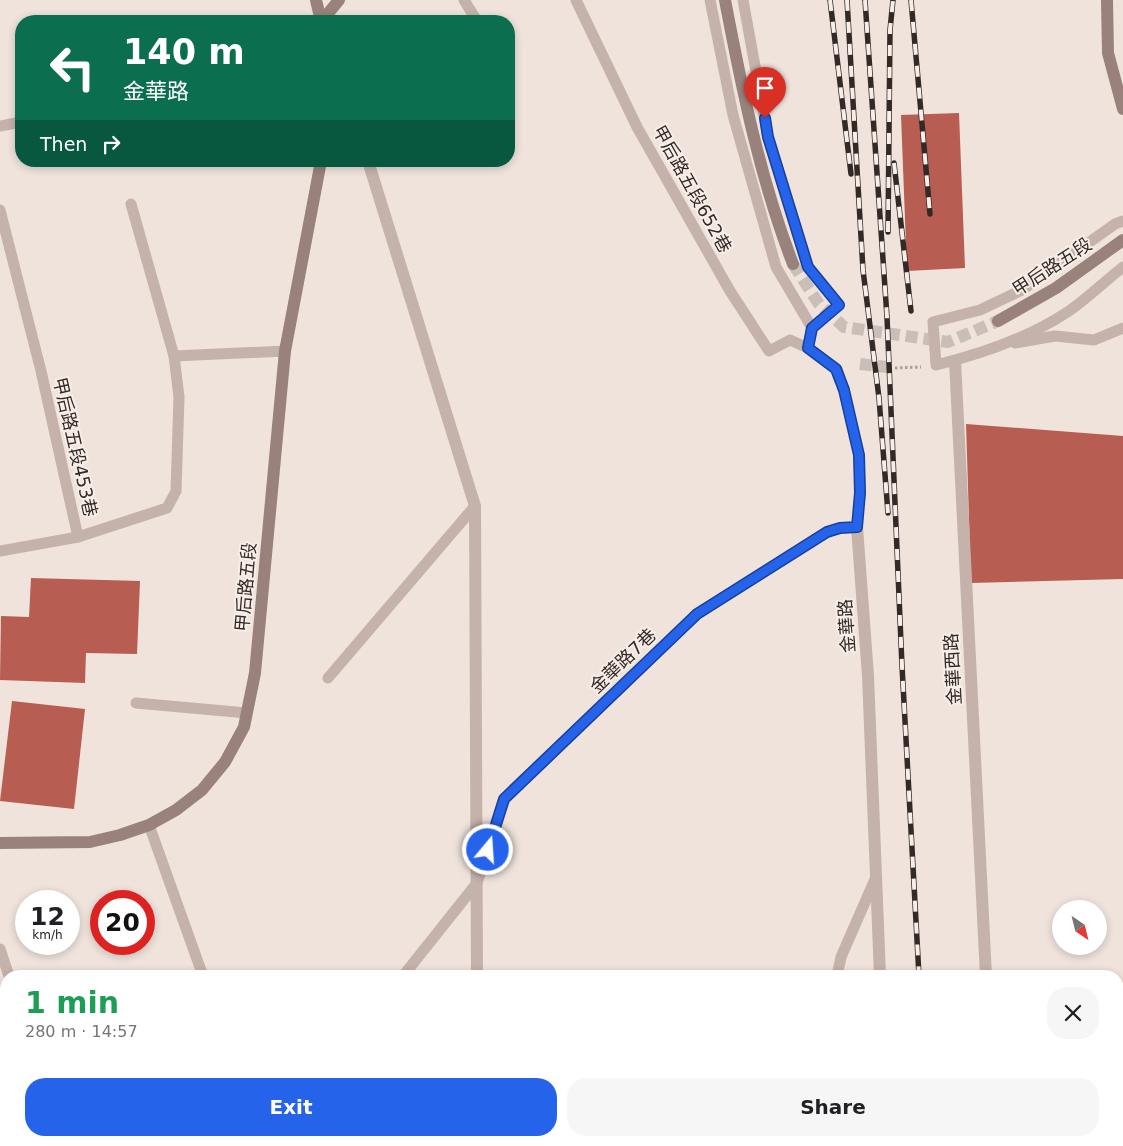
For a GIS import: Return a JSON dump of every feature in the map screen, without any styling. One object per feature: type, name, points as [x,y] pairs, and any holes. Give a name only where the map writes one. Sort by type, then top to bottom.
[{"type":"main road","points":[[316,0],[320,15]]},
{"type":"main road","points":[[326,15],[339,0]]},
{"type":"main road","points":[[725,0],[745,102],[764,176],[793,264]]},
{"type":"main road","points":[[1107,0],[1108,53],[1123,109]]},
{"type":"main road","name":"甲后路五段","points":[[0,843],[90,842],[120,836],[149,825],[176,810],[202,790],[225,762],[244,727],[255,672],[285,351],[320,167]]},
{"type":"main road","name":"甲后路五段","points":[[998,321],[1056,288],[1123,240]]},
{"type":"street","points":[[370,167],[475,506],[477,970]]},
{"type":"street","name":"金華西路","points":[[955,360],[986,970]]},
{"type":"street","name":"金華路","points":[[857,527],[868,676],[880,970]]},
{"type":"lane","points":[[464,0],[473,15]]},
{"type":"lane","name":"甲后路五段652巷","points":[[576,0],[637,127],[730,291],[769,350],[790,340],[808,348]]},
{"type":"lane","points":[[710,0],[733,116],[776,267],[812,328]]},
{"type":"lane","points":[[743,0],[768,137],[808,267],[839,305],[812,328],[808,348]]},
{"type":"lane","points":[[0,126],[15,123]]},
{"type":"lane","name":"甲后路五段453巷","points":[[0,210],[41,372],[78,537],[168,508],[176,491],[179,397],[174,356],[131,204]]},
{"type":"lane","points":[[1123,221],[1115,224],[1022,290],[980,310],[933,322],[936,365],[992,348],[1037,329],[1069,310],[1123,267]]},
{"type":"lane","points":[[992,348],[1055,336],[1094,340],[1123,328]]},
{"type":"lane","name":"金華路","points":[[808,348],[836,369],[844,390],[859,455],[860,493],[857,527]]},
{"type":"lane","points":[[174,356],[285,351]]},
{"type":"lane","points":[[328,678],[475,506]]},
{"type":"lane","name":"金華路7巷","points":[[477,883],[504,799],[697,614],[827,532],[840,528],[857,527]]},
{"type":"lane","points":[[0,551],[78,537]]},
{"type":"lane","points":[[136,703],[247,712]]},
{"type":"lane","points":[[149,825],[201,970]]},
{"type":"lane","points":[[838,970],[841,957],[876,875]]},
{"type":"lane","points":[[408,970],[477,883]]},
{"type":"lane","points":[[0,949],[7,970]]},
{"type":"path","points":[[896,368],[936,365]]},
{"type":"building","points":[[959,113],[965,268],[907,271],[901,115]]},
{"type":"building","points":[[966,424],[1123,436],[1123,579],[971,583]]},
{"type":"building","points":[[31,578],[140,581],[137,654],[86,653],[85,683],[0,680],[1,616],[29,617]]},
{"type":"building","points":[[12,701],[85,709],[74,809],[0,801]]},
{"type":"tunnel","points":[[793,264],[819,304],[844,327],[948,342],[998,321]]},
{"type":"tunnel","points":[[860,364],[895,368]]},
{"type":"railway","points":[[830,0],[851,174]]},
{"type":"railway","points":[[847,0],[863,270],[879,398],[888,513]]},
{"type":"railway","points":[[865,0],[887,317],[902,666],[919,970]]},
{"type":"railway","points":[[888,232],[890,30],[893,0]]},
{"type":"railway","points":[[911,0],[930,214]]},
{"type":"railway","points":[[894,163],[911,311]]},
{"type":"route","points":[[488,850],[504,799],[697,614],[827,532],[851,526],[857,527],[860,493],[859,455],[844,390],[836,369],[808,348],[812,328],[839,305],[808,267],[768,137],[765,118]]}]
